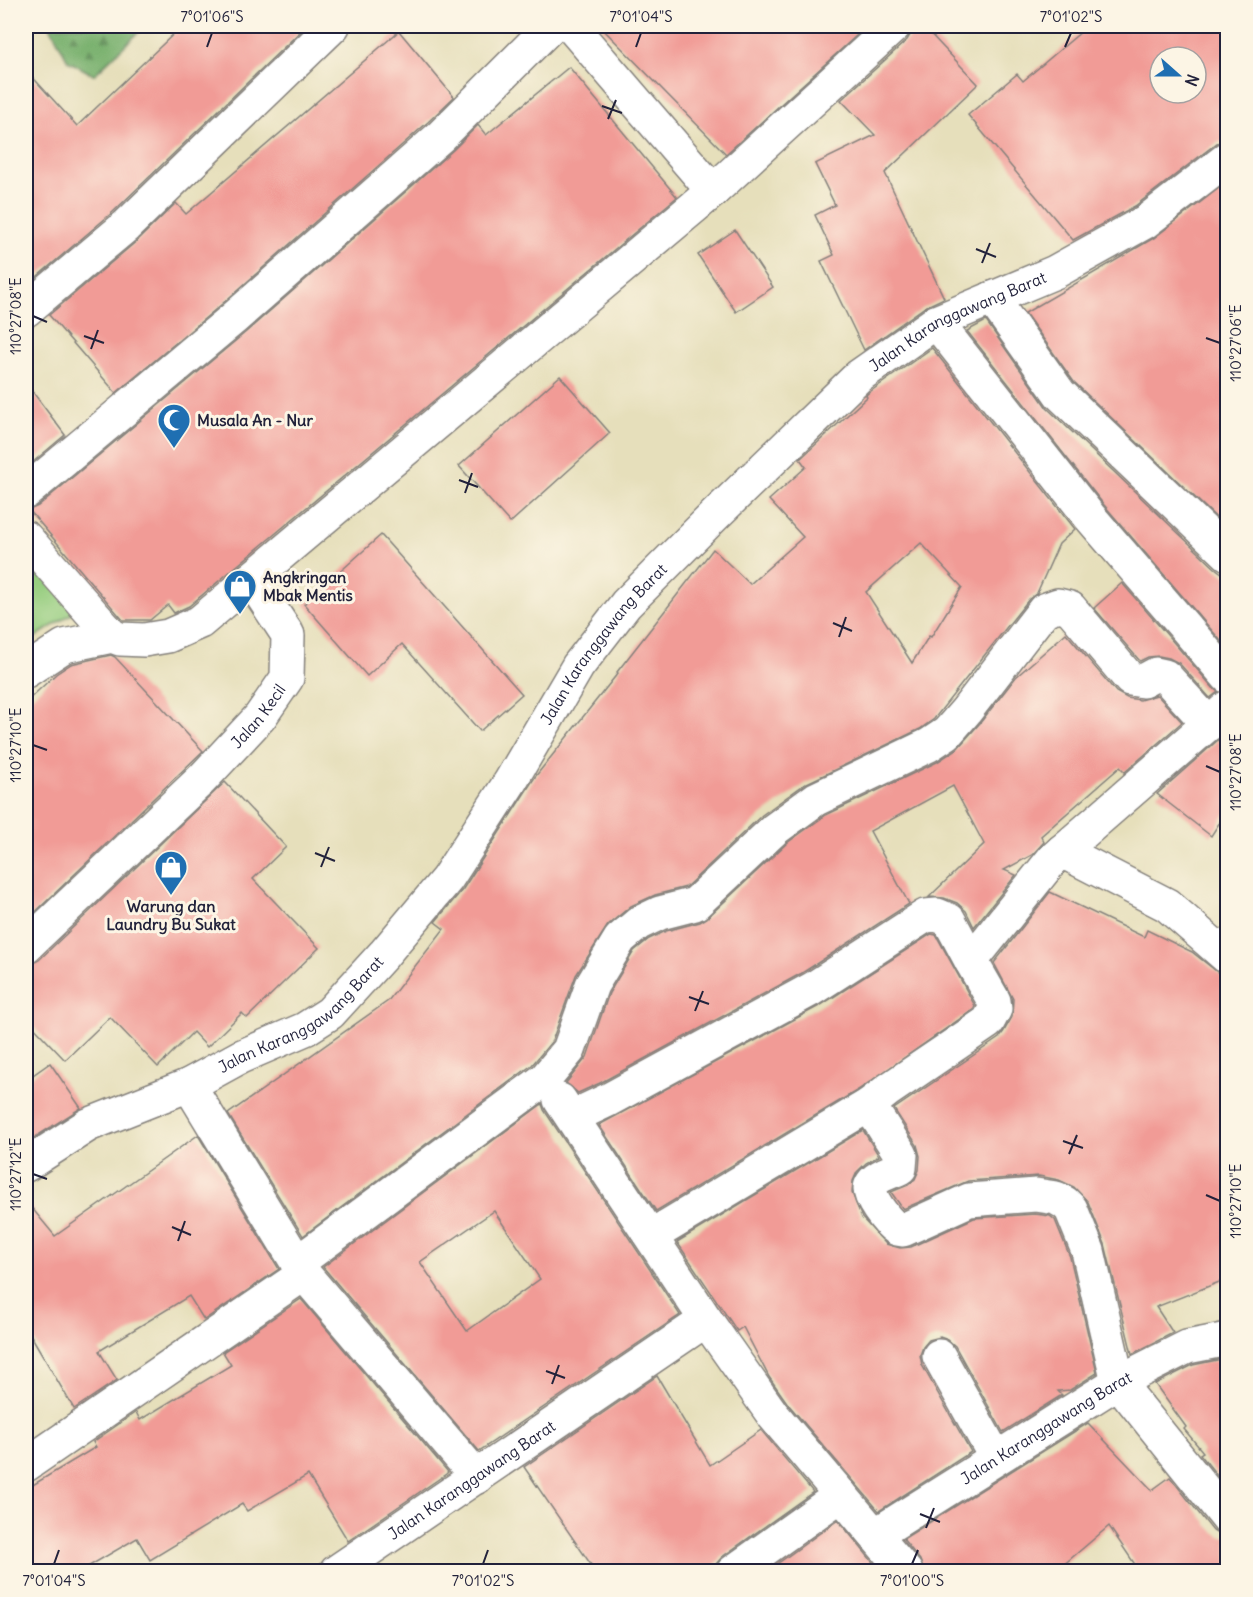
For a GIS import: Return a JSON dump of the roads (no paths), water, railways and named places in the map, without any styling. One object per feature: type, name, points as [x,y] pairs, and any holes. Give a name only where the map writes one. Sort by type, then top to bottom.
[{"type":"street","points":[[26,310],[126,226],[333,26]]},
{"type":"street","points":[[26,492],[234,318],[441,136],[551,26]]},
{"type":"street","points":[[571,26],[713,191]]},
{"type":"street","points":[[26,671],[64,646],[111,636],[120,639],[144,640],[168,636],[200,622],[713,191],[894,26]]},
{"type":"street","name":"Jalan Karanggawang Barat","points":[[26,1165],[88,1125],[189,1085],[240,1057],[305,1029],[330,1014],[447,879],[510,782],[578,666],[626,604],[859,376],[936,322],[1055,272],[1145,222],[1227,158]]},
{"type":"street","points":[[992,298],[1060,394],[1227,554]]},
{"type":"street","points":[[936,322],[1090,517],[1227,677]]},
{"type":"street","points":[[26,538],[111,636]]},
{"type":"street","name":"Jalan Kecil","points":[[26,946],[202,779],[260,717],[287,678],[288,635],[250,579]]},
{"type":"street","points":[[26,1466],[300,1268],[545,1079],[569,1050],[592,985],[620,939],[639,923],[660,913],[695,904],[775,829],[816,799],[929,746],[947,733],[1044,610],[1058,605],[1070,608],[1130,679],[1143,681],[1156,675],[1165,676],[1218,716],[1052,860],[971,961]]},
{"type":"street","points":[[1062,851],[1167,905],[1227,958]]},
{"type":"street","points":[[572,1117],[608,1100],[812,989],[925,916],[937,915],[949,920],[994,1000],[993,1016],[988,1022],[868,1105],[651,1236]]},
{"type":"street","points":[[545,1079],[706,1320],[773,1415],[906,1572]]},
{"type":"street","points":[[189,1085],[300,1268],[477,1477]]},
{"type":"street","points":[[868,1105],[901,1155],[900,1168],[876,1180],[871,1184],[870,1189],[872,1198],[897,1229],[903,1230],[969,1200],[1036,1195],[1056,1198],[1071,1209],[1088,1251],[1118,1382],[1227,1519]]},
{"type":"street","name":"Jalan Karanggawang Barat","points":[[336,1572],[706,1320]]},
{"type":"street","name":"Jalan Karanggawang Barat","points":[[875,1536],[1118,1382],[1187,1347],[1227,1339]]},
{"type":"street","points":[[939,1356],[996,1458]]},
{"type":"street","points":[[733,1572],[841,1495]]},
{"type":"place","name":"Musala An - Nur","points":[[174,449]]},
{"type":"place","name":"Angkringan Mbak Mentis","points":[[240,615]]},
{"type":"place","name":"Warung dan Laundry Bu Sukat","points":[[171,896]]}]
